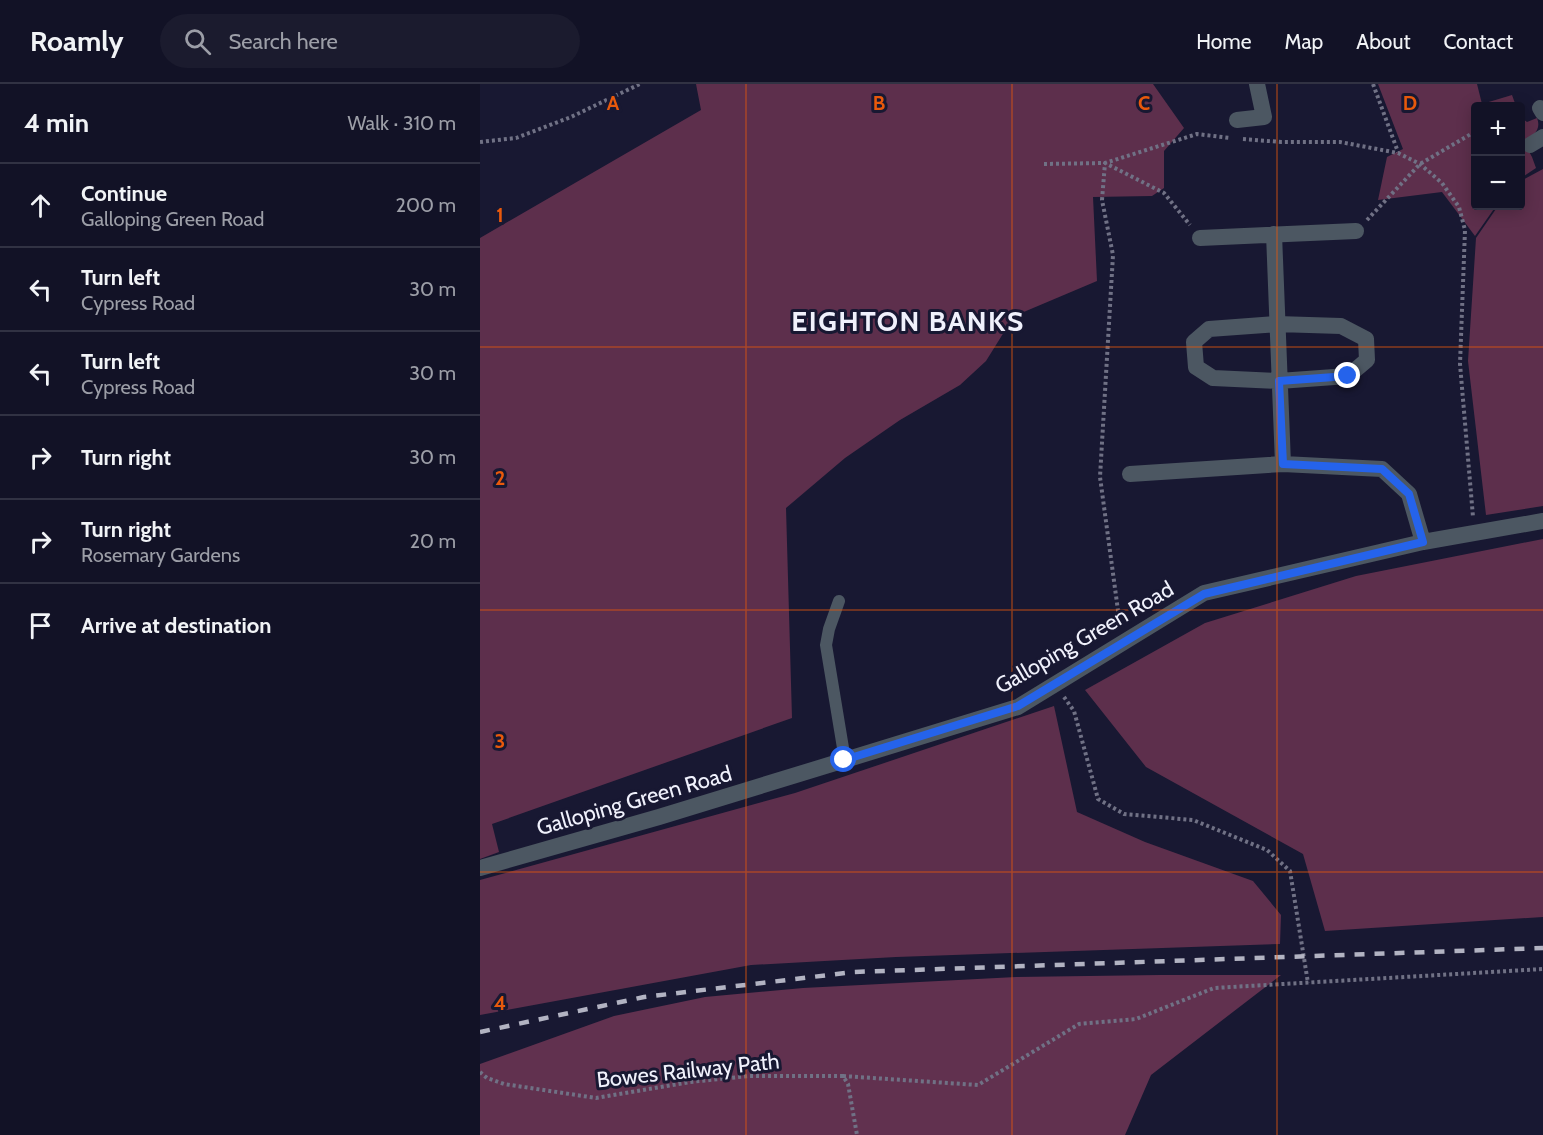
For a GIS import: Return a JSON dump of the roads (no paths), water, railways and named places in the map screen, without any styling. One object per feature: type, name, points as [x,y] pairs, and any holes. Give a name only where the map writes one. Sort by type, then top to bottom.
[{"type":"street","points":[[1238,120],[1263,117],[1257,84]]},
{"type":"street","points":[[1200,238],[1356,231]]},
{"type":"street","points":[[1274,234],[1283,464]]},
{"type":"street","points":[[1277,324],[1341,326],[1366,339],[1367,360],[1348,376],[1279,381],[1213,378],[1196,367],[1194,342],[1209,329],[1277,324]]},
{"type":"street","points":[[1130,474],[1283,464],[1382,469],[1409,494],[1423,542]]},
{"type":"street","name":"Galloping Green Road","points":[[480,868],[659,817],[1018,706],[1204,594],[1423,542],[1543,520]]},
{"type":"lane","points":[[838,601],[826,645],[844,760]]},
{"type":"railway","points":[[480,1032],[644,997],[854,972],[1543,948]]},
{"type":"district","name":"EIGHTON BANKS","points":[[908,321]]}]
